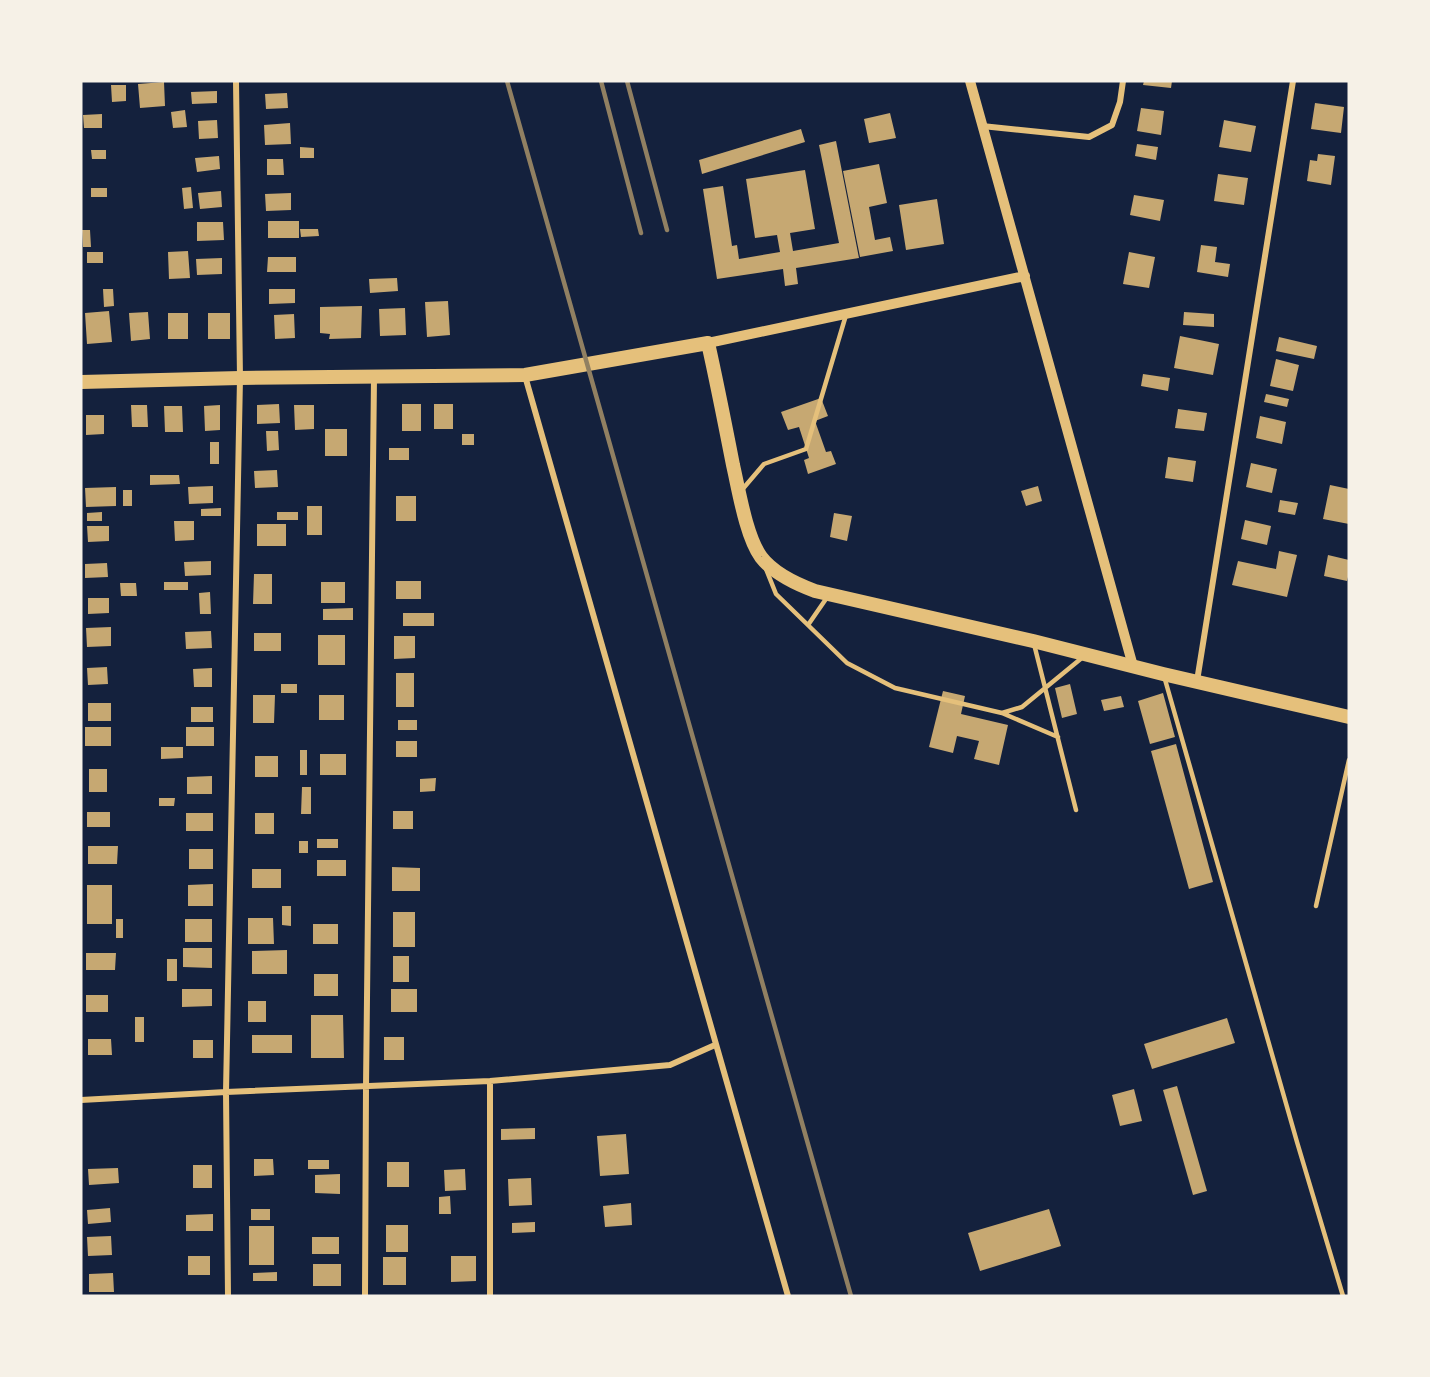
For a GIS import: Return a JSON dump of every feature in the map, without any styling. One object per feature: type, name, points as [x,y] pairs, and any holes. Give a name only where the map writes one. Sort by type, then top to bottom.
[{"type":"main road","points":[[81,382],[525,375],[708,343],[739,493],[752,541],[762,558],[774,570],[794,583],[815,591],[1349,717]]},
{"type":"street","points":[[228,1296],[226,1092],[240,378],[236,81]]},
{"type":"street","points":[[969,81],[1133,666]]},
{"type":"street","points":[[982,126],[1089,137],[1112,125],[1120,102],[1123,81]]},
{"type":"street","points":[[1197,681],[1293,81]]},
{"type":"street","points":[[708,343],[1024,276]]},
{"type":"street","points":[[525,375],[788,1296]]},
{"type":"street","points":[[365,1296],[374,378]]},
{"type":"street","points":[[81,1100],[490,1081],[670,1065],[715,1045]]},
{"type":"street","points":[[490,1081],[490,1296]]},
{"type":"lane","points":[[739,493],[764,464],[806,449],[846,313]]},
{"type":"lane","points":[[762,558],[776,594],[847,663],[895,688],[1002,713],[1058,737]]},
{"type":"lane","points":[[808,626],[830,594]]},
{"type":"lane","points":[[1033,641],[1076,810]]},
{"type":"lane","points":[[1002,713],[1022,707],[1086,655]]},
{"type":"lane","points":[[1163,674],[1343,1296]]},
{"type":"lane","points":[[1316,906],[1349,760]]},
{"type":"building","points":[[1144,81],[1172,81],[1171,88],[1143,85]]},
{"type":"building","points":[[164,82],[165,106],[140,108],[138,84]]},
{"type":"building","points":[[111,85],[126,85],[126,101],[112,102]]},
{"type":"building","points":[[217,91],[217,103],[192,104],[191,92]]},
{"type":"building","points":[[287,93],[288,108],[266,109],[265,94]]},
{"type":"building","points":[[1315,103],[1344,107],[1341,133],[1311,129]]},
{"type":"building","points":[[1141,108],[1164,111],[1161,135],[1137,131]]},
{"type":"building","points":[[185,110],[187,127],[173,128],[171,112]]},
{"type":"building","points":[[890,113],[896,138],[869,143],[864,119]]},
{"type":"building","points":[[102,114],[102,128],[84,128],[83,115]]},
{"type":"building","points":[[217,120],[218,138],[199,139],[198,121]]},
{"type":"building","points":[[1224,120],[1256,126],[1251,152],[1219,147]]},
{"type":"building","points":[[290,123],[291,144],[265,145],[264,125]]},
{"type":"building","points":[[801,129],[805,142],[702,174],[699,160]]},
{"type":"building","points":[[836,141],[859,258],[796,268],[798,284],[785,286],[783,269],[717,279],[703,189],[723,186],[732,246],[737,245],[739,259],[780,252],[777,235],[755,238],[746,179],[805,170],[815,229],[790,233],[793,251],[839,243],[819,145]]},
{"type":"building","points":[[1137,144],[1158,147],[1156,160],[1135,156]]},
{"type":"building","points":[[300,147],[314,148],[314,158],[300,158]]},
{"type":"building","points":[[91,150],[106,150],[106,159],[92,159]]},
{"type":"building","points":[[1318,154],[1335,156],[1331,185],[1307,181],[1310,160],[1317,161]]},
{"type":"building","points":[[219,156],[220,169],[197,172],[195,158]]},
{"type":"building","points":[[267,159],[283,159],[284,175],[267,175]]},
{"type":"building","points":[[879,164],[887,203],[869,207],[875,240],[890,237],[893,251],[860,257],[843,171]]},
{"type":"building","points":[[1218,174],[1248,178],[1244,205],[1214,201]]},
{"type":"building","points":[[191,187],[193,208],[184,209],[182,188]]},
{"type":"building","points":[[91,188],[107,188],[107,197],[91,197]]},
{"type":"building","points":[[221,191],[222,207],[200,209],[198,193]]},
{"type":"building","points":[[291,193],[291,210],[266,211],[265,194]]},
{"type":"building","points":[[1134,195],[1164,200],[1160,221],[1130,215]]},
{"type":"building","points":[[937,199],[944,244],[906,250],[899,205]]},
{"type":"building","points":[[268,221],[299,221],[299,238],[268,238]]},
{"type":"building","points":[[197,222],[223,222],[224,240],[197,241]]},
{"type":"building","points":[[300,229],[318,229],[319,236],[301,237]]},
{"type":"building","points":[[82,230],[90,230],[91,247],[83,247]]},
{"type":"building","points":[[1201,245],[1217,247],[1215,262],[1230,264],[1228,277],[1197,272]]},
{"type":"building","points":[[188,251],[190,278],[169,279],[168,252]]},
{"type":"building","points":[[87,252],[103,252],[103,263],[87,263]]},
{"type":"building","points":[[1129,252],[1155,257],[1149,288],[1123,284]]},
{"type":"building","points":[[268,257],[296,257],[296,272],[267,272]]},
{"type":"building","points":[[222,258],[222,274],[197,275],[196,259]]},
{"type":"building","points":[[397,278],[398,291],[370,293],[369,279]]},
{"type":"building","points":[[103,289],[113,289],[114,306],[104,307]]},
{"type":"building","points":[[269,289],[295,289],[295,303],[269,304]]},
{"type":"building","points":[[448,301],[450,335],[427,337],[425,302]]},
{"type":"building","points":[[362,306],[361,338],[329,339],[330,334],[320,333],[320,307]]},
{"type":"building","points":[[405,308],[406,335],[380,336],[379,309]]},
{"type":"building","points":[[109,311],[112,342],[87,344],[85,313]]},
{"type":"building","points":[[148,312],[150,339],[131,341],[129,313]]},
{"type":"building","points":[[1184,312],[1214,314],[1214,327],[1183,325]]},
{"type":"building","points":[[168,313],[188,313],[188,339],[168,339]]},
{"type":"building","points":[[208,313],[230,313],[230,339],[208,339]]},
{"type":"building","points":[[294,314],[295,338],[275,339],[274,315]]},
{"type":"building","points":[[1180,336],[1219,344],[1213,375],[1174,368]]},
{"type":"building","points":[[1279,337],[1317,346],[1314,359],[1276,351]]},
{"type":"building","points":[[1276,359],[1299,365],[1293,391],[1270,386]]},
{"type":"building","points":[[1143,374],[1170,378],[1168,391],[1141,386]]},
{"type":"building","points":[[1266,394],[1289,399],[1287,407],[1264,402]]},
{"type":"building","points":[[821,398],[828,416],[815,421],[826,452],[831,451],[836,464],[808,474],[804,460],[809,458],[799,427],[788,430],[781,412]]},
{"type":"building","points":[[279,404],[280,423],[257,424],[257,405]]},
{"type":"building","points":[[402,404],[421,404],[421,431],[402,431]]},
{"type":"building","points":[[434,404],[453,404],[453,429],[434,429]]},
{"type":"building","points":[[131,405],[147,405],[148,427],[132,427]]},
{"type":"building","points":[[220,405],[220,430],[205,431],[204,406]]},
{"type":"building","points":[[294,405],[314,405],[314,429],[295,430]]},
{"type":"building","points":[[164,406],[182,406],[183,432],[165,432]]},
{"type":"building","points":[[1178,409],[1207,413],[1204,431],[1175,428]]},
{"type":"building","points":[[86,415],[104,415],[104,434],[86,435]]},
{"type":"building","points":[[1260,416],[1286,422],[1282,444],[1256,438]]},
{"type":"building","points":[[325,429],[347,429],[347,456],[325,456]]},
{"type":"building","points":[[266,431],[278,431],[279,450],[267,451]]},
{"type":"building","points":[[462,434],[474,434],[474,445],[462,445]]},
{"type":"building","points":[[210,442],[219,442],[219,464],[210,464]]},
{"type":"building","points":[[389,448],[409,448],[409,460],[389,460]]},
{"type":"building","points":[[1168,457],[1196,461],[1193,482],[1165,478]]},
{"type":"building","points":[[1251,463],[1277,469],[1272,493],[1246,487]]},
{"type":"building","points":[[277,470],[278,487],[255,488],[254,471]]},
{"type":"building","points":[[150,475],[179,475],[180,484],[150,485]]},
{"type":"building","points":[[1330,485],[1349,489],[1349,524],[1323,519]]},
{"type":"building","points":[[213,486],[213,503],[189,504],[188,487]]},
{"type":"building","points":[[1038,486],[1042,501],[1026,506],[1021,491]]},
{"type":"building","points":[[116,487],[116,506],[86,507],[85,488]]},
{"type":"building","points":[[123,490],[132,490],[132,506],[123,506]]},
{"type":"building","points":[[396,496],[416,496],[416,521],[396,521]]},
{"type":"building","points":[[1280,500],[1298,503],[1295,515],[1278,512]]},
{"type":"building","points":[[307,506],[322,506],[322,535],[307,535]]},
{"type":"building","points":[[221,508],[221,516],[201,516],[201,509]]},
{"type":"building","points":[[102,512],[102,521],[87,521],[87,513]]},
{"type":"building","points":[[277,512],[298,512],[298,520],[277,520]]},
{"type":"building","points":[[834,513],[852,516],[847,541],[830,537]]},
{"type":"building","points":[[1245,520],[1271,526],[1267,545],[1241,539]]},
{"type":"building","points":[[174,521],[194,521],[194,540],[175,541]]},
{"type":"building","points":[[257,524],[286,524],[286,546],[257,546]]},
{"type":"building","points":[[87,526],[109,526],[109,541],[88,542]]},
{"type":"building","points":[[1279,551],[1297,555],[1287,597],[1232,585],[1238,561],[1276,569]]},
{"type":"building","points":[[1328,555],[1349,560],[1347,581],[1324,576]]},
{"type":"building","points":[[211,561],[211,575],[185,576],[184,562]]},
{"type":"building","points":[[107,563],[108,577],[85,578],[85,564]]},
{"type":"building","points":[[254,574],[272,574],[272,604],[253,604]]},
{"type":"building","points":[[396,581],[421,581],[421,599],[396,599]]},
{"type":"building","points":[[164,582],[188,582],[188,590],[164,590]]},
{"type":"building","points":[[321,582],[345,582],[345,603],[321,603]]},
{"type":"building","points":[[120,583],[136,583],[137,596],[121,596]]},
{"type":"building","points":[[210,592],[211,614],[200,614],[199,593]]},
{"type":"building","points":[[88,598],[109,598],[109,613],[88,614]]},
{"type":"building","points":[[353,608],[353,620],[323,620],[323,609]]},
{"type":"building","points":[[403,613],[434,613],[434,626],[403,626]]},
{"type":"building","points":[[111,627],[111,646],[87,647],[86,628]]},
{"type":"building","points":[[211,631],[212,648],[186,649],[185,632]]},
{"type":"building","points":[[254,633],[281,633],[281,651],[254,651]]},
{"type":"building","points":[[318,635],[345,635],[345,665],[318,665]]},
{"type":"building","points":[[394,636],[415,636],[415,658],[394,659]]},
{"type":"building","points":[[107,667],[108,684],[88,685],[87,668]]},
{"type":"building","points":[[212,668],[212,687],[194,687],[193,669]]},
{"type":"building","points":[[396,673],[414,673],[414,707],[396,707]]},
{"type":"building","points":[[281,684],[297,684],[297,693],[281,693]]},
{"type":"building","points":[[1070,684],[1077,714],[1062,718],[1055,688]]},
{"type":"building","points":[[943,691],[965,696],[961,714],[1008,725],[999,765],[974,759],[979,741],[957,736],[953,753],[929,747]]},
{"type":"building","points":[[1163,693],[1175,737],[1150,744],[1138,701]]},
{"type":"building","points":[[253,695],[275,695],[274,723],[253,723]]},
{"type":"building","points":[[319,695],[344,695],[344,720],[319,720]]},
{"type":"building","points":[[1121,696],[1124,707],[1104,711],[1101,700]]},
{"type":"building","points":[[88,703],[111,703],[111,721],[88,721]]},
{"type":"building","points":[[191,707],[213,707],[213,722],[191,722]]},
{"type":"building","points":[[398,720],[417,720],[417,730],[398,730]]},
{"type":"building","points":[[85,727],[111,727],[111,746],[85,746]]},
{"type":"building","points":[[186,727],[214,727],[214,746],[186,746]]},
{"type":"building","points":[[396,741],[417,741],[417,757],[396,757]]},
{"type":"building","points":[[1176,744],[1213,882],[1189,889],[1151,751]]},
{"type":"building","points":[[161,747],[183,747],[183,758],[161,759]]},
{"type":"building","points":[[300,750],[307,750],[307,775],[300,775]]},
{"type":"building","points":[[320,754],[346,754],[346,775],[320,775]]},
{"type":"building","points":[[255,756],[278,756],[278,777],[255,777]]},
{"type":"building","points":[[89,769],[107,769],[107,792],[89,792]]},
{"type":"building","points":[[212,776],[212,794],[187,794],[187,777]]},
{"type":"building","points":[[436,778],[435,791],[420,792],[420,779]]},
{"type":"building","points":[[302,787],[311,787],[311,814],[301,814]]},
{"type":"building","points":[[159,798],[175,798],[174,806],[159,806]]},
{"type":"building","points":[[393,811],[413,811],[413,829],[393,829]]},
{"type":"building","points":[[87,812],[110,812],[110,827],[87,827]]},
{"type":"building","points":[[186,813],[213,813],[213,831],[186,831]]},
{"type":"building","points":[[255,813],[274,813],[274,834],[255,834]]},
{"type":"building","points":[[317,839],[338,839],[338,848],[317,848]]},
{"type":"building","points":[[299,841],[308,841],[308,853],[299,853]]},
{"type":"building","points":[[88,846],[118,846],[117,864],[88,864]]},
{"type":"building","points":[[189,849],[213,849],[213,869],[189,869]]},
{"type":"building","points":[[317,860],[346,860],[346,876],[317,876]]},
{"type":"building","points":[[392,867],[420,868],[420,891],[392,891]]},
{"type":"building","points":[[252,869],[281,869],[281,888],[252,888]]},
{"type":"building","points":[[213,884],[213,906],[188,906],[188,885]]},
{"type":"building","points":[[87,885],[112,885],[112,924],[87,924]]},
{"type":"building","points":[[282,906],[291,906],[291,926],[282,925]]},
{"type":"building","points":[[393,912],[415,912],[415,947],[393,947]]},
{"type":"building","points":[[248,918],[273,918],[274,944],[248,944]]},
{"type":"building","points":[[116,919],[123,919],[123,938],[116,938]]},
{"type":"building","points":[[185,919],[212,919],[212,942],[185,942]]},
{"type":"building","points":[[313,924],[338,924],[338,944],[313,944]]},
{"type":"building","points":[[183,948],[212,948],[212,968],[183,967]]},
{"type":"building","points":[[287,950],[287,974],[252,974],[252,951]]},
{"type":"building","points":[[86,953],[116,953],[115,970],[86,970]]},
{"type":"building","points":[[393,956],[409,956],[409,982],[393,982]]},
{"type":"building","points":[[167,959],[177,959],[177,981],[167,981]]},
{"type":"building","points":[[314,974],[338,974],[338,996],[314,996]]},
{"type":"building","points":[[182,989],[212,989],[212,1006],[182,1007]]},
{"type":"building","points":[[391,989],[417,989],[417,1012],[391,1012]]},
{"type":"building","points":[[86,995],[108,995],[108,1012],[86,1012]]},
{"type":"building","points":[[248,1001],[266,1001],[266,1022],[248,1022]]},
{"type":"building","points":[[311,1015],[343,1015],[344,1058],[311,1058]]},
{"type":"building","points":[[135,1017],[144,1017],[144,1042],[135,1042]]},
{"type":"building","points":[[1227,1018],[1235,1043],[1152,1069],[1144,1044]]},
{"type":"building","points":[[252,1035],[292,1035],[292,1053],[252,1053]]},
{"type":"building","points":[[384,1037],[404,1037],[404,1060],[384,1060]]},
{"type":"building","points":[[88,1039],[111,1039],[112,1055],[88,1055]]},
{"type":"building","points":[[193,1040],[213,1040],[213,1058],[193,1058]]},
{"type":"building","points":[[1177,1086],[1207,1191],[1193,1195],[1163,1090]]},
{"type":"building","points":[[1134,1089],[1142,1121],[1120,1126],[1112,1095]]},
{"type":"building","points":[[535,1128],[535,1139],[501,1140],[501,1129]]},
{"type":"building","points":[[626,1134],[629,1174],[600,1176],[597,1136]]},
{"type":"building","points":[[254,1159],[273,1159],[274,1175],[254,1176]]},
{"type":"building","points":[[308,1160],[329,1160],[329,1169],[308,1169]]},
{"type":"building","points":[[387,1162],[409,1162],[409,1187],[387,1187]]},
{"type":"building","points":[[193,1165],[212,1165],[212,1188],[193,1188]]},
{"type":"building","points":[[118,1168],[119,1183],[89,1185],[88,1169]]},
{"type":"building","points":[[465,1169],[466,1190],[445,1191],[444,1170]]},
{"type":"building","points":[[340,1174],[340,1194],[315,1193],[315,1175]]},
{"type":"building","points":[[531,1178],[532,1205],[509,1206],[508,1179]]},
{"type":"building","points":[[450,1196],[451,1214],[439,1214],[439,1197]]},
{"type":"building","points":[[631,1203],[632,1225],[605,1227],[603,1206]]},
{"type":"building","points":[[110,1208],[111,1222],[88,1224],[87,1210]]},
{"type":"building","points":[[251,1209],[270,1209],[270,1220],[251,1220]]},
{"type":"building","points":[[1049,1209],[1061,1246],[980,1271],[968,1233]]},
{"type":"building","points":[[213,1214],[213,1231],[186,1231],[186,1215]]},
{"type":"building","points":[[535,1222],[535,1232],[512,1233],[512,1223]]},
{"type":"building","points":[[386,1225],[408,1225],[408,1252],[386,1252]]},
{"type":"building","points":[[249,1226],[274,1226],[274,1265],[249,1265]]},
{"type":"building","points":[[111,1236],[112,1255],[88,1256],[87,1237]]},
{"type":"building","points":[[312,1237],[339,1237],[339,1254],[312,1254]]},
{"type":"building","points":[[188,1256],[210,1256],[210,1275],[188,1275]]},
{"type":"building","points":[[451,1256],[476,1256],[476,1281],[451,1282]]},
{"type":"building","points":[[383,1257],[406,1257],[406,1285],[383,1285]]},
{"type":"building","points":[[313,1264],[341,1264],[341,1286],[313,1286]]},
{"type":"building","points":[[277,1272],[277,1281],[253,1281],[253,1273]]},
{"type":"building","points":[[113,1273],[114,1292],[89,1292],[89,1274]]},
{"type":"railway","points":[[507,81],[851,1296]]},
{"type":"railway","points":[[601,81],[641,233]]},
{"type":"railway","points":[[627,81],[667,230]]}]
